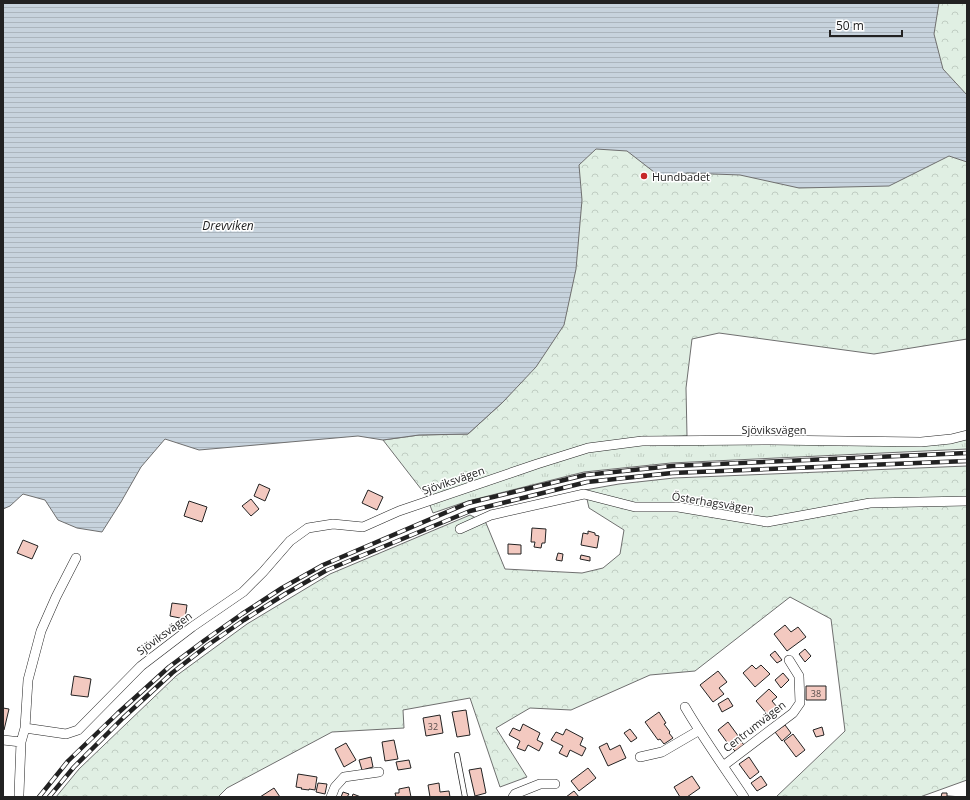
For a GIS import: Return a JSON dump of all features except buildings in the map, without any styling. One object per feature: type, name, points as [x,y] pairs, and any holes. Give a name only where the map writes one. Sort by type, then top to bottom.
[{"type":"street","name":"Sjöviksvägen","points":[[25,728],[66,734],[78,730],[141,666],[192,627],[243,592],[290,541],[308,528],[333,524],[363,527],[399,511],[588,448],[642,441],[770,440],[921,442],[951,439],[967,435]]},
{"type":"street","name":"Österhagsvägen","points":[[460,529],[491,515],[584,494],[635,507],[678,507],[766,522],[870,503],[967,501]]},
{"type":"street","points":[[19,794],[28,680],[41,631],[76,558]]},
{"type":"street","name":"Centrumvägen","points":[[723,766],[793,714],[800,703],[799,676],[789,660]]},
{"type":"street","name":"Centrumvägen","points":[[685,707],[698,731],[744,797]]},
{"type":"street","points":[[640,757],[662,752],[698,731]]},
{"type":"street","points":[[3,740],[22,742]]},
{"type":"street","points":[[331,797],[335,787],[344,777],[379,772]]},
{"type":"street","points":[[513,797],[515,794],[540,784],[556,784]]},
{"type":"lane","points":[[456,755],[466,797]]},
{"type":"green space","points":[[710,3],[967,3],[967,339],[874,354],[719,333],[692,339],[686,388],[687,436],[640,437],[428,498],[383,440],[419,435],[468,434],[503,402],[515,388],[479,85]]},
{"type":"green space","points":[[967,438],[967,449],[671,463],[584,472],[468,501],[433,513],[429,503],[587,451],[642,444]]},
{"type":"green space","points":[[967,466],[967,780],[920,797],[776,797],[845,731],[831,619],[790,597],[695,671],[650,675],[571,710],[530,708],[496,728],[527,777],[500,787],[470,698],[403,710],[404,728],[332,732],[227,788],[218,797],[56,797],[79,769],[176,676],[247,624],[330,574],[470,515],[486,523],[505,569],[582,573],[603,568],[620,554],[624,530],[589,508],[585,490],[619,484],[674,478]]},
{"type":"water","name":"Drevviken","points":[[3,3],[939,3],[934,34],[943,69],[967,95],[967,162],[949,156],[889,186],[799,188],[740,175],[687,173],[676,179],[663,179],[627,151],[596,149],[579,165],[582,200],[576,269],[564,325],[536,367],[503,402],[468,434],[419,435],[383,440],[358,436],[199,450],[165,439],[141,467],[102,532],[77,528],[58,520],[45,500],[23,494],[10,506],[3,509]]},
{"type":"railway","points":[[39,797],[68,761],[169,667],[242,614],[282,588],[323,565],[468,503],[585,475],[672,466],[967,453]]},
{"type":"railway","points":[[49,797],[74,767],[123,718],[172,673],[208,645],[244,620],[327,570],[470,511],[587,482],[672,473],[967,461]]},
{"type":"place","name":"Hundbadet","points":[[644,176]]}]
